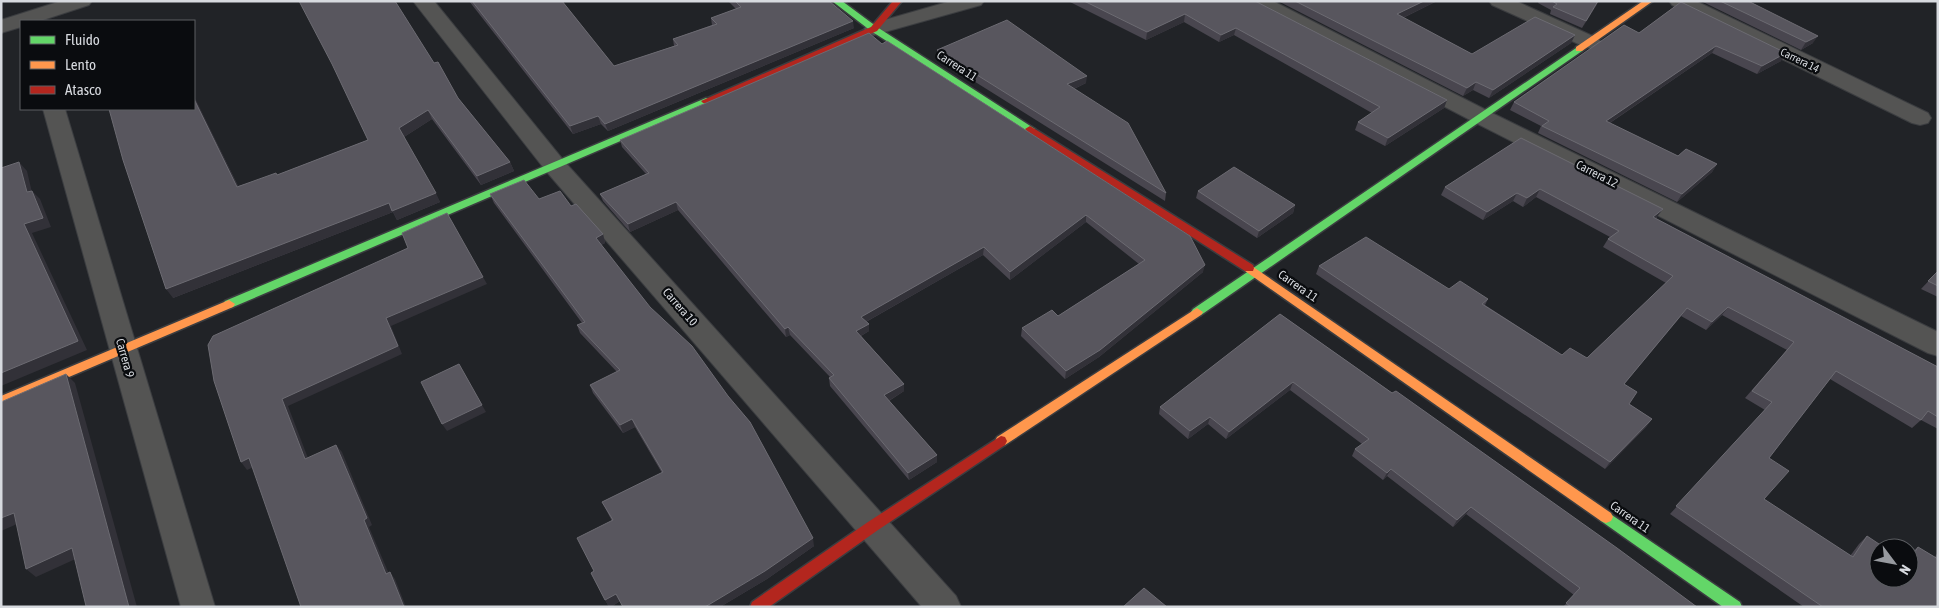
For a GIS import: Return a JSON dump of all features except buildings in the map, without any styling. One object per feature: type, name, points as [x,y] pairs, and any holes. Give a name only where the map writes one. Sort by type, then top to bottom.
[{"type":"street","points":[[1,27],[26,14],[82,1]]},
{"type":"street","name":"Carrera 10","points":[[424,1],[555,166],[944,607]]},
{"type":"street","name":"Carrera 11","points":[[836,1],[875,20],[1256,273],[1735,607]]},
{"type":"street","points":[[875,20],[898,1]]},
{"type":"street","points":[[1,401],[555,166],[875,20],[974,1]]},
{"type":"street","name":"Carrera 12","points":[[1257,1],[1482,117],[1938,345]]},
{"type":"street","points":[[1498,1],[1590,42]]},
{"type":"street","points":[[757,607],[873,526],[1256,273],[1649,1]]},
{"type":"street","name":"Carrera 14","points":[[1679,1],[1920,118]]},
{"type":"street","name":"Carrera 9","points":[[54,110],[198,607]]},
{"type":"traffic: fast","points":[[836,1],[874,29],[1030,129]]},
{"type":"traffic: fast","points":[[1197,312],[1579,49]]},
{"type":"traffic: fast","points":[[229,304],[706,101]]},
{"type":"traffic: fast","points":[[1606,517],[1735,607]]},
{"type":"traffic: slow","points":[[1579,49],[1649,1]]},
{"type":"traffic: slow","points":[[1249,268],[1606,517]]},
{"type":"traffic: slow","points":[[1,401],[229,304]]},
{"type":"traffic: slow","points":[[1001,441],[1197,312]]},
{"type":"traffic: jam","points":[[706,101],[874,29],[898,1]]},
{"type":"traffic: jam","points":[[1030,129],[1249,268]]},
{"type":"traffic: jam","points":[[757,607],[873,526],[1001,441]]}]
